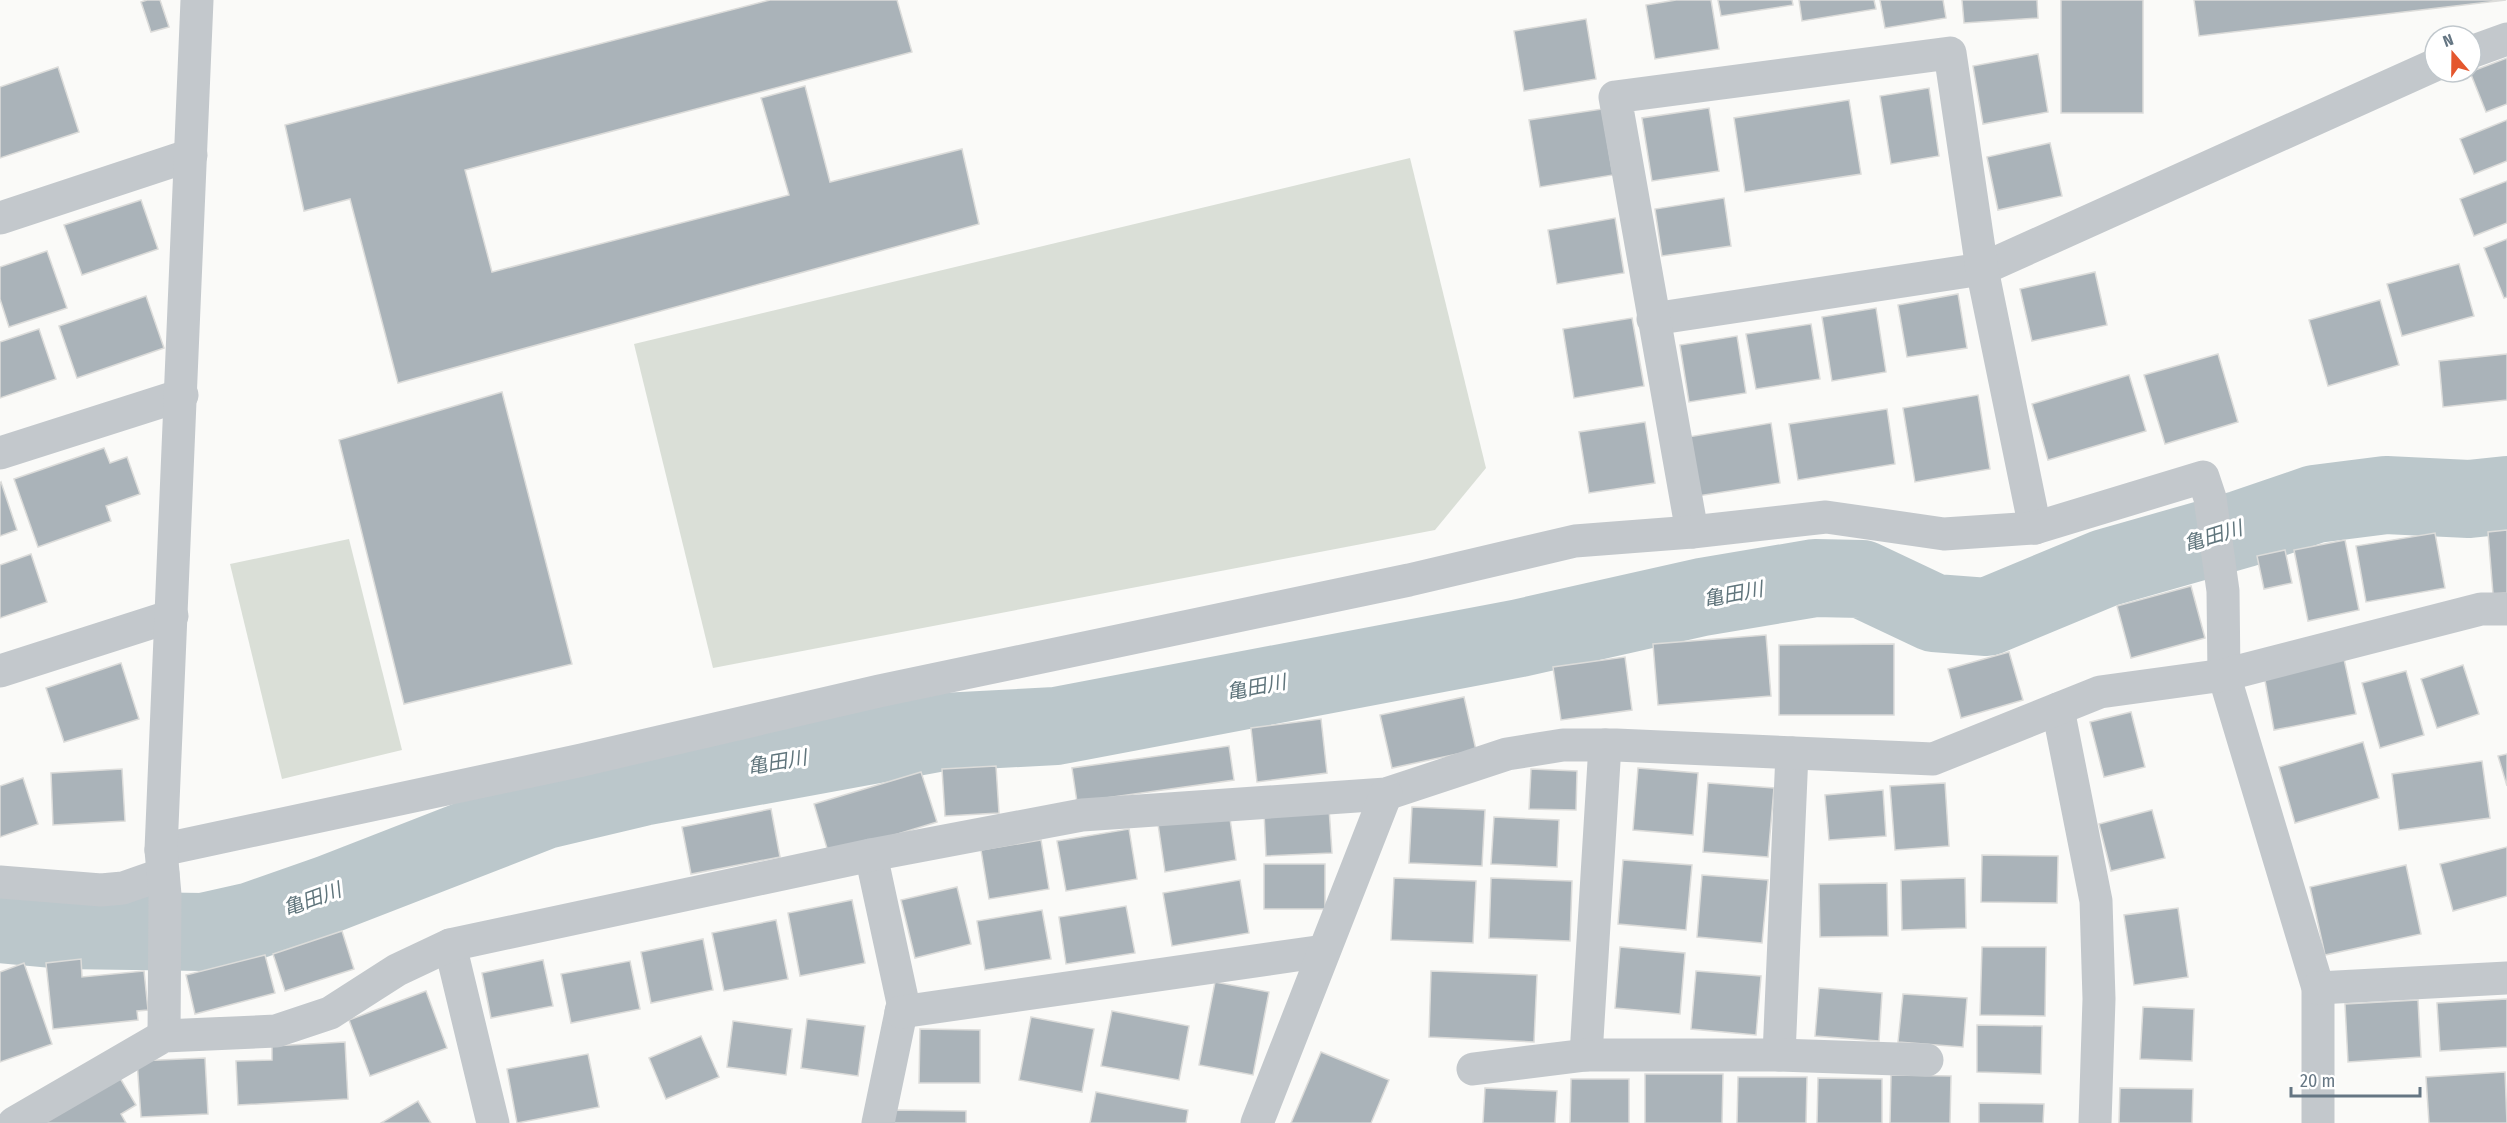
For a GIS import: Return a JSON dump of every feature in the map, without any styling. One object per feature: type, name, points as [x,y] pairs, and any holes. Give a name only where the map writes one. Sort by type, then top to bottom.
[{"type":"street","points":[[164,1036],[166,963],[163,873],[197,0]]},
{"type":"street","points":[[2483,48],[2507,39]]},
{"type":"street","points":[[1692,532],[1615,97],[1950,52],[1982,269],[2035,528]]},
{"type":"street","points":[[1653,319],[1982,269],[2423,70]]},
{"type":"street","points":[[0,218],[191,155]]},
{"type":"street","points":[[0,453],[182,394]]},
{"type":"street","points":[[0,882],[101,890],[123,888],[163,873],[582,760],[879,691],[1408,580],[1575,541],[1692,532],[1826,517],[1944,534],[2035,528],[2204,477],[2210,498],[2223,591],[2224,675],[2318,988],[2318,1123]]},
{"type":"street","points":[[14,1123],[164,1036],[276,1031],[330,1013],[397,970],[450,945],[871,855],[1082,815],[1386,794],[1507,754],[1563,745],[1933,759],[2100,692],[2224,675],[2481,609],[2507,609]]},
{"type":"street","points":[[0,671],[172,616]]},
{"type":"street","points":[[2058,709],[2096,901],[2099,999],[2095,1123]]},
{"type":"street","points":[[1586,1055],[1605,745]]},
{"type":"street","points":[[1779,1055],[1792,753]]},
{"type":"street","points":[[1257,1123],[1386,794]]},
{"type":"street","points":[[871,855],[903,1003],[878,1123]]},
{"type":"street","points":[[450,945],[493,1123]]},
{"type":"street","points":[[901,1012],[1324,951]]},
{"type":"street","points":[[2318,988],[2507,978]]},
{"type":"street","points":[[1473,1069],[1586,1055],[1779,1055],[1927,1060]]},
{"type":"shaded area","points":[[1410,158],[1486,468],[1435,530],[713,668],[634,344]]},
{"type":"shaded area","points":[[349,539],[402,750],[282,779],[230,564]]},
{"type":"building","points":[[160,0],[169,27],[151,32],[141,2]]},
{"type":"building","points":[[770,0],[897,0],[912,52],[465,170],[492,272],[789,195],[761,98],[805,86],[830,182],[962,149],[979,224],[398,383],[350,199],[304,211],[285,125]]},
{"type":"building","points":[[1676,0],[1711,0],[1719,49],[1655,59],[1646,5]]},
{"type":"building","points":[[1718,0],[1792,0],[1793,5],[1721,16]]},
{"type":"building","points":[[1799,0],[1874,0],[1876,9],[1802,21]]},
{"type":"building","points":[[1880,0],[1943,0],[1946,18],[1885,28]]},
{"type":"building","points":[[1962,0],[2037,0],[2038,18],[1964,23]]},
{"type":"building","points":[[2061,0],[2143,0],[2143,113],[2061,113]]},
{"type":"building","points":[[2194,0],[2506,0],[2199,36]]},
{"type":"building","points":[[1586,19],[1596,79],[1524,91],[1514,31]]},
{"type":"building","points":[[2038,54],[2048,112],[1983,124],[1973,66]]},
{"type":"building","points":[[2507,58],[2507,104],[2486,112],[2475,84],[2483,84],[2483,67]]},
{"type":"building","points":[[58,67],[79,132],[0,158],[0,87]]},
{"type":"building","points":[[1929,88],[1939,156],[1891,164],[1880,96]]},
{"type":"building","points":[[1849,100],[1861,174],[1745,192],[1734,118]]},
{"type":"building","points":[[1709,108],[1719,171],[1652,181],[1642,118]]},
{"type":"building","points":[[1602,109],[1613,175],[1540,187],[1529,120]]},
{"type":"building","points":[[2507,120],[2507,161],[2474,174],[2460,139]]},
{"type":"building","points":[[2050,143],[2062,196],[1998,210],[1987,157]]},
{"type":"building","points":[[2507,181],[2507,223],[2474,236],[2460,199]]},
{"type":"building","points":[[1724,198],[1731,246],[1662,256],[1655,209]]},
{"type":"building","points":[[141,200],[158,249],[82,275],[64,225]]},
{"type":"building","points":[[1615,218],[1624,273],[1557,284],[1548,230]]},
{"type":"building","points":[[2507,239],[2507,297],[2504,298],[2484,248]]},
{"type":"building","points":[[47,251],[67,308],[9,327],[0,299],[0,267]]},
{"type":"building","points":[[2459,264],[2474,316],[2402,336],[2387,284]]},
{"type":"building","points":[[2095,272],[2107,325],[2032,341],[2020,289]]},
{"type":"building","points":[[1958,294],[1967,348],[1907,357],[1898,305]]},
{"type":"building","points":[[146,296],[164,348],[77,378],[59,326]]},
{"type":"building","points":[[2380,300],[2399,365],[2328,386],[2309,320]]},
{"type":"building","points":[[1876,308],[1886,372],[1832,381],[1822,317]]},
{"type":"building","points":[[1632,318],[1644,386],[1574,398],[1563,329]]},
{"type":"building","points":[[1811,324],[1820,379],[1756,389],[1746,334]]},
{"type":"building","points":[[39,329],[56,379],[0,398],[0,342]]},
{"type":"building","points":[[1737,336],[1746,393],[1689,402],[1680,345]]},
{"type":"building","points":[[2218,354],[2238,422],[2165,444],[2144,375]]},
{"type":"building","points":[[2507,354],[2507,400],[2443,407],[2439,361]]},
{"type":"building","points":[[2129,375],[2146,431],[2048,460],[2032,404]]},
{"type":"building","points":[[502,392],[572,664],[404,704],[339,440]]},
{"type":"building","points":[[1978,395],[1990,469],[1915,482],[1903,408]]},
{"type":"building","points":[[1887,409],[1895,464],[1798,480],[1789,424]]},
{"type":"building","points":[[1645,422],[1655,483],[1589,493],[1579,432]]},
{"type":"building","points":[[1771,423],[1780,483],[1698,496],[1688,437]]},
{"type":"building","points":[[104,448],[110,463],[127,457],[140,494],[106,506],[111,521],[38,547],[14,479]]},
{"type":"building","points":[[0,483],[17,530],[0,536]]},
{"type":"building","points":[[2507,530],[2507,593],[2493,594],[2488,532]]},
{"type":"building","points":[[2435,533],[2445,588],[2366,602],[2356,546]]},
{"type":"building","points":[[2345,540],[2359,610],[2308,621],[2294,550]]},
{"type":"building","points":[[2285,550],[2292,583],[2264,589],[2257,556]]},
{"type":"building","points":[[31,554],[47,602],[0,618],[0,565]]},
{"type":"building","points":[[2191,586],[2205,638],[2131,658],[2117,606]]},
{"type":"building","points":[[1766,635],[1771,696],[1658,705],[1653,644]]},
{"type":"building","points":[[1894,644],[1894,715],[1779,715],[1779,645]]},
{"type":"building","points":[[2009,652],[2023,700],[1961,718],[1948,669]]},
{"type":"building","points":[[1625,657],[1632,710],[1561,720],[1553,667]]},
{"type":"building","points":[[2344,659],[2356,714],[2274,730],[2264,675]]},
{"type":"building","points":[[121,663],[139,719],[64,742],[46,688]]},
{"type":"building","points":[[2463,665],[2479,714],[2437,728],[2421,679]]},
{"type":"building","points":[[2406,671],[2424,735],[2380,748],[2362,683]]},
{"type":"building","points":[[1464,697],[1476,750],[1392,768],[1380,715]]},
{"type":"building","points":[[2131,712],[2145,767],[2104,777],[2090,722]]},
{"type":"building","points":[[1321,719],[1327,773],[1257,782],[1251,728]]},
{"type":"building","points":[[2363,742],[2379,798],[2295,823],[2279,767]]},
{"type":"building","points":[[1229,746],[1234,780],[1077,802],[1072,768]]},
{"type":"building","points":[[2507,754],[2507,786],[2498,756]]},
{"type":"building","points":[[2482,761],[2490,818],[2399,830],[2392,774]]},
{"type":"building","points":[[996,766],[999,813],[945,816],[942,769]]},
{"type":"building","points":[[1638,768],[1698,773],[1693,835],[1633,830]]},
{"type":"building","points":[[122,769],[125,821],[53,825],[51,773]]},
{"type":"building","points":[[1531,769],[1577,771],[1576,810],[1529,809]]},
{"type":"building","points":[[921,772],[937,822],[829,855],[814,804]]},
{"type":"building","points":[[23,778],[38,824],[0,837],[0,786]]},
{"type":"building","points":[[1708,783],[1774,788],[1768,857],[1703,852]]},
{"type":"building","points":[[1945,783],[1949,846],[1895,850],[1890,786]]},
{"type":"building","points":[[1883,790],[1886,836],[1829,840],[1825,795]]},
{"type":"building","points":[[1412,807],[1485,810],[1482,866],[1409,863]]},
{"type":"building","points":[[1329,808],[1332,853],[1266,856],[1264,812]]},
{"type":"building","points":[[771,809],[780,857],[691,874],[682,827]]},
{"type":"building","points":[[2152,810],[2165,858],[2111,871],[2099,824]]},
{"type":"building","points":[[1229,812],[1236,860],[1165,872],[1158,824]]},
{"type":"building","points":[[1494,817],[1559,820],[1557,867],[1491,864]]},
{"type":"building","points":[[1129,829],[1137,879],[1066,891],[1057,841]]},
{"type":"building","points":[[1041,840],[1049,889],[989,899],[981,850]]},
{"type":"building","points":[[2507,847],[2507,896],[2453,911],[2440,864]]},
{"type":"building","points":[[1982,855],[2058,856],[2057,903],[1981,902]]},
{"type":"building","points":[[1623,860],[1692,865],[1686,930],[1618,924]]},
{"type":"building","points":[[1264,864],[1325,864],[1325,909],[1264,909]]},
{"type":"building","points":[[2406,865],[2421,934],[2325,955],[2310,887]]},
{"type":"building","points":[[1702,875],[1768,880],[1762,943],[1697,937]]},
{"type":"building","points":[[1394,878],[1476,881],[1473,943],[1391,940]]},
{"type":"building","points":[[1491,878],[1572,881],[1570,941],[1489,938]]},
{"type":"building","points":[[1965,878],[1966,928],[1902,930],[1901,880]]},
{"type":"building","points":[[1240,880],[1249,933],[1172,946],[1163,893]]},
{"type":"building","points":[[1887,883],[1888,936],[1820,937],[1819,884]]},
{"type":"building","points":[[957,887],[971,944],[915,958],[901,900]]},
{"type":"building","points":[[852,900],[865,963],[800,976],[788,913]]},
{"type":"building","points":[[1126,906],[1135,953],[1066,964],[1059,917]]},
{"type":"building","points":[[2178,908],[2188,977],[2134,985],[2124,915]]},
{"type":"building","points":[[1042,910],[1051,959],[985,970],[977,921]]},
{"type":"building","points":[[776,920],[788,979],[724,991],[712,933]]},
{"type":"building","points":[[342,931],[354,969],[285,991],[273,954]]},
{"type":"building","points":[[703,939],[713,990],[651,1003],[641,952]]},
{"type":"building","points":[[1620,947],[1685,953],[1680,1014],[1615,1008]]},
{"type":"building","points":[[1982,947],[2046,947],[2045,1016],[1980,1015]]},
{"type":"building","points":[[265,955],[275,993],[195,1014],[186,975]]},
{"type":"building","points":[[81,959],[82,977],[144,971],[148,1010],[137,1011],[138,1020],[53,1029],[46,963]]},
{"type":"building","points":[[543,960],[553,1006],[491,1018],[482,973]]},
{"type":"building","points":[[630,961],[640,1009],[571,1023],[561,974]]},
{"type":"building","points":[[24,963],[52,1044],[0,1062],[0,972]]},
{"type":"building","points":[[1431,971],[1537,975],[1534,1042],[1429,1037]]},
{"type":"building","points":[[1696,971],[1761,976],[1756,1035],[1691,1029]]},
{"type":"building","points":[[1215,982],[1269,992],[1253,1075],[1199,1065]]},
{"type":"building","points":[[1819,988],[1882,993],[1879,1041],[1815,1036]]},
{"type":"building","points":[[426,991],[447,1048],[370,1076],[349,1020]]},
{"type":"building","points":[[1903,994],[1967,998],[1963,1047],[1898,1042]]},
{"type":"building","points":[[2507,999],[2507,1047],[2440,1051],[2437,1003]]},
{"type":"building","points":[[2418,1000],[2421,1057],[2348,1062],[2345,1004]]},
{"type":"building","points":[[2143,1007],[2194,1009],[2192,1061],[2140,1059]]},
{"type":"building","points":[[1112,1011],[1189,1026],[1179,1080],[1101,1066]]},
{"type":"building","points":[[1031,1017],[1094,1029],[1082,1092],[1019,1080]]},
{"type":"building","points":[[807,1019],[865,1026],[858,1076],[801,1068]]},
{"type":"building","points":[[733,1021],[792,1029],[786,1075],[727,1067]]},
{"type":"building","points":[[1977,1025],[2042,1026],[2041,1074],[1977,1072]]},
{"type":"building","points":[[920,1029],[980,1030],[980,1083],[919,1083]]},
{"type":"building","points":[[701,1036],[719,1077],[666,1099],[649,1058]]},
{"type":"building","points":[[345,1042],[348,1099],[238,1105],[236,1061],[272,1060],[272,1046]]},
{"type":"building","points":[[1321,1052],[1389,1080],[1371,1123],[1291,1123]]},
{"type":"building","points":[[588,1054],[599,1107],[517,1123],[507,1069]]},
{"type":"building","points":[[205,1058],[208,1114],[141,1117],[137,1061]]},
{"type":"building","points":[[2505,1072],[2507,1123],[2429,1123],[2426,1077]]},
{"type":"building","points":[[1645,1074],[1723,1074],[1722,1123],[1645,1123]]},
{"type":"building","points":[[1891,1075],[1951,1076],[1950,1123],[1890,1123]]},
{"type":"building","points":[[1738,1077],[1807,1077],[1806,1123],[1737,1123]]},
{"type":"building","points":[[120,1078],[136,1105],[121,1114],[126,1123],[41,1123]]},
{"type":"building","points":[[1818,1078],[1882,1079],[1882,1123],[1817,1123]]},
{"type":"building","points":[[1571,1079],[1629,1079],[1629,1123],[1570,1123]]},
{"type":"building","points":[[1485,1088],[1557,1091],[1555,1123],[1483,1123]]},
{"type":"building","points":[[2120,1088],[2193,1089],[2192,1123],[2119,1123]]},
{"type":"building","points":[[1096,1092],[1188,1110],[1186,1123],[1090,1123]]},
{"type":"building","points":[[418,1101],[431,1123],[381,1123]]},
{"type":"building","points":[[1979,1103],[2044,1104],[2043,1123],[1979,1123]]},
{"type":"building","points":[[894,1110],[966,1111],[966,1123],[894,1123]]},
{"type":"waterway","name":"亀田川","points":[[0,924],[63,930],[203,932],[252,921],[329,894],[545,810],[642,787],[943,732],[1056,726],[1520,638],[1702,597],[1815,578],[1862,579],[1934,613],[1987,617],[2105,568],[2242,529],[2315,504],[2386,495],[2469,499],[2507,495]]}]
